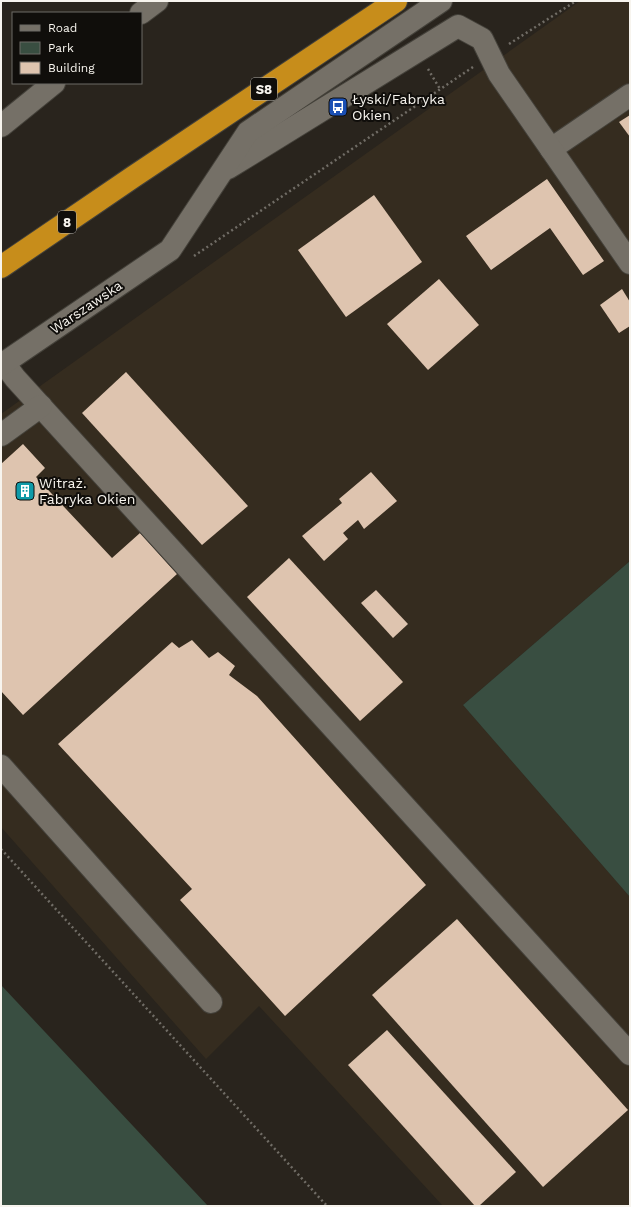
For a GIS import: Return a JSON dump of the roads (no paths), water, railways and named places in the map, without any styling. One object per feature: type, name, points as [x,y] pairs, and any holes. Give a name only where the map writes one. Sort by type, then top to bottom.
[{"type":"highway","name":"S8","points":[[133,177],[396,1]]},
{"type":"highway","name":"8","points":[[1,267],[133,177]]},
{"type":"street","points":[[142,12],[157,1]]},
{"type":"street","points":[[222,172],[248,132],[441,1]]},
{"type":"street","points":[[222,172],[458,26],[482,39],[499,74],[630,262]]},
{"type":"street","points":[[1,126],[53,84]]},
{"type":"street","points":[[551,149],[630,95]]},
{"type":"street","name":"Warszawska","points":[[2,364],[170,250],[222,172]]},
{"type":"street","points":[[2,364],[630,1054]]},
{"type":"street","points":[[1,435],[41,406]]},
{"type":"street","points":[[1,766],[211,1002]]},
{"type":"place","name":"Łyski/Fabryka Okien","points":[[338,107]]},
{"type":"place","name":"Witraż. Fabryka Okien","points":[[25,491]]}]
